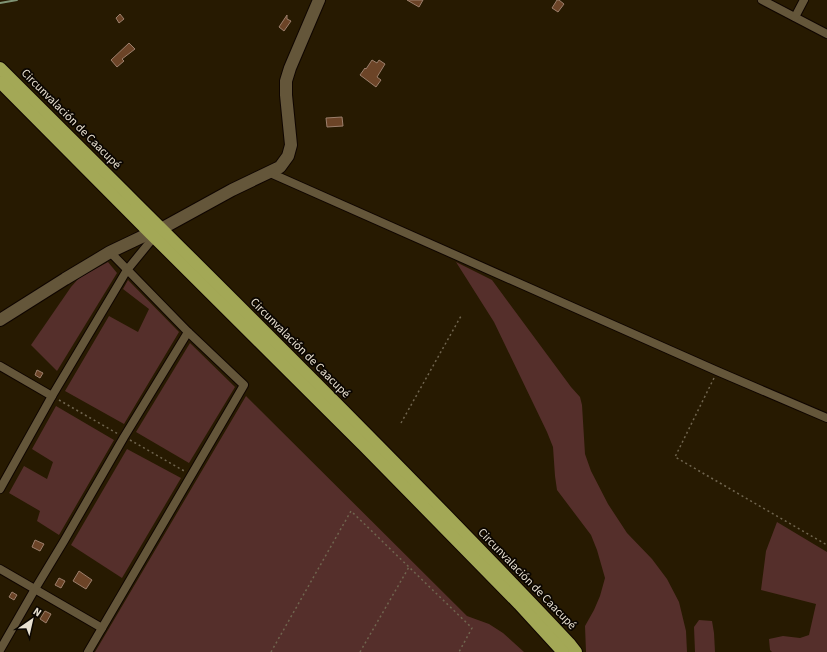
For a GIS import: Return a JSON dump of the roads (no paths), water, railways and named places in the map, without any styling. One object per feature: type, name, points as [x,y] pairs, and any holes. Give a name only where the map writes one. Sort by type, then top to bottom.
[{"type":"highway","name":"Circunvalación de Caacupé","points":[[0,68],[155,233],[520,604],[563,652]]},
{"type":"highway","name":"Circunvalación de Caacupé","points":[[0,82],[400,469],[517,588],[576,652]]},
{"type":"street","points":[[0,320],[110,252],[155,233],[280,167],[288,156],[291,145],[286,81],[290,68],[319,0]]},
{"type":"street","points":[[762,0],[827,34]]},
{"type":"street","points":[[795,17],[804,0]]},
{"type":"street","points":[[268,172],[717,371],[827,418]]},
{"type":"street","points":[[0,489],[52,396],[127,270],[155,233]]},
{"type":"street","points":[[88,652],[244,385],[188,332],[110,252]]},
{"type":"street","points":[[0,650],[124,437],[188,332]]},
{"type":"street","points":[[0,366],[52,396]]},
{"type":"street","points":[[0,568],[102,628]]},
{"type":"waterway","points":[[0,3],[17,0]]}]
